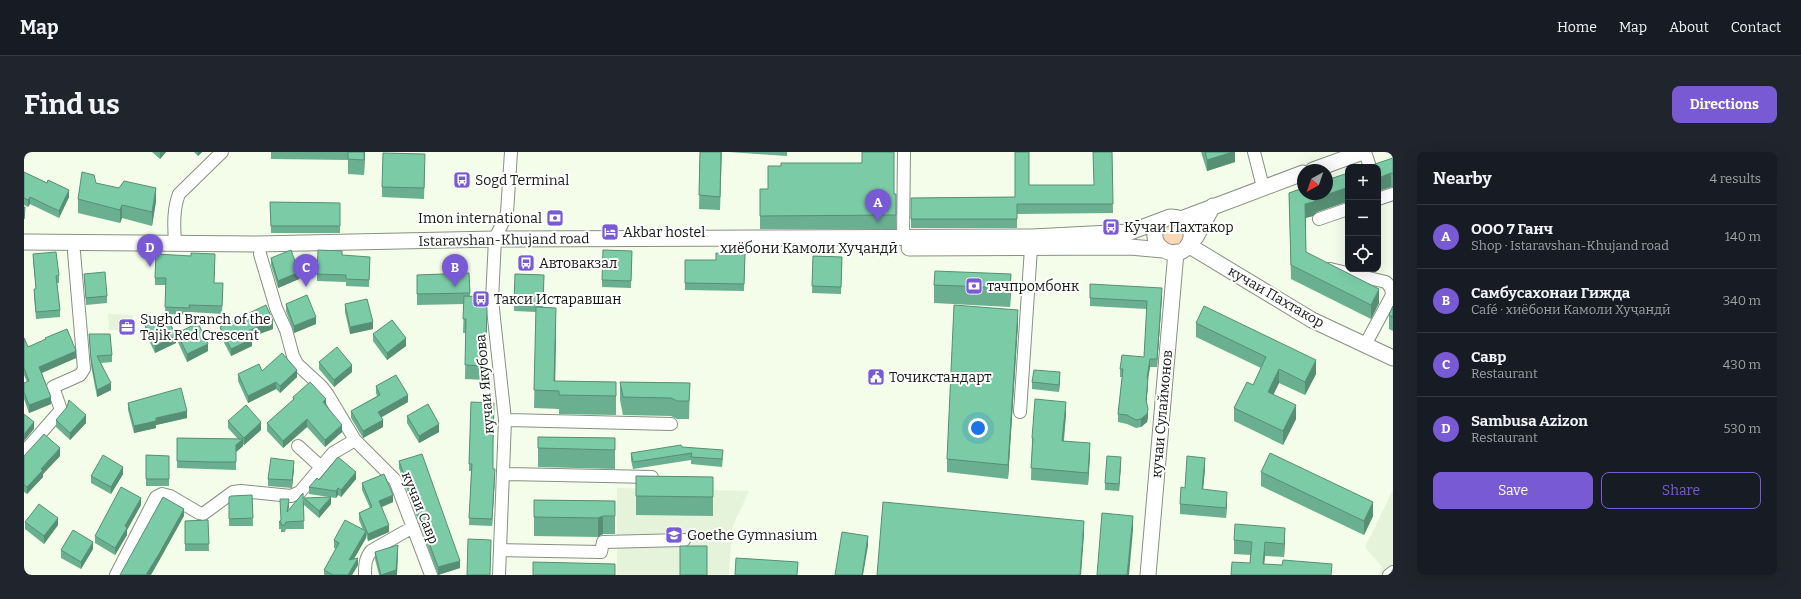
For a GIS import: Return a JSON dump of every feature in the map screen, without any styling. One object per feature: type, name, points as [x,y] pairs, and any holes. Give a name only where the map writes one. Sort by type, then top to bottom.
[{"type":"main road","points":[[1330,164],[1364,152]]},
{"type":"main road","points":[[1031,242],[1130,232],[1170,217],[1182,219],[1297,175]]},
{"type":"main road","points":[[1164,219],[1159,223],[1155,234],[1158,246],[1179,247],[1196,237],[1213,206]]},
{"type":"main road","points":[[1179,247],[1190,228],[1182,219]]},
{"type":"main road","name":"Istaravshan-Khujand road","points":[[24,242],[495,244],[903,238],[1031,242]]},
{"type":"main road","name":"хиёбони Камоли Хуҷандӣ","points":[[24,252],[260,254],[495,244],[1031,242],[1130,247],[1179,247]]},
{"type":"main road","name":"кучаи Пахтакор","points":[[1179,247],[1312,320],[1393,358]]},
{"type":"main road","name":"кучаи Сулаймонов","points":[[1148,575],[1179,247]]},
{"type":"street","points":[[175,242],[174,221],[176,200],[179,194],[222,152]]},
{"type":"street","points":[[495,244],[507,213],[511,152]]},
{"type":"street","points":[[903,238],[904,152]]},
{"type":"street","points":[[1254,152],[1263,187]]},
{"type":"street","points":[[1364,152],[1369,164]]},
{"type":"street","points":[[1381,196],[1393,194]]},
{"type":"street","points":[[1320,219],[1345,210]]},
{"type":"street","points":[[1020,412],[1031,242]]},
{"type":"street","name":"кучаи Якубова","points":[[495,244],[492,300],[505,420],[499,575]]},
{"type":"street","points":[[24,452],[61,410],[53,387],[80,375],[84,369],[74,252]]},
{"type":"street","name":"кучаи Савр","points":[[260,254],[276,308],[286,330],[293,356],[297,364],[322,387],[355,440],[395,480],[431,575]]},
{"type":"street","points":[[1330,268],[1386,282],[1391,288],[1392,295],[1390,304],[1366,345]]},
{"type":"street","points":[[505,420],[671,424]]},
{"type":"street","points":[[116,575],[156,497],[162,494],[170,496],[203,514],[233,492],[241,491],[291,496],[300,492],[333,453],[355,440]]},
{"type":"street","points":[[298,446],[321,467]]},
{"type":"street","points":[[503,474],[661,477]]},
{"type":"street","points":[[365,575],[365,565],[371,551],[413,527]]},
{"type":"street","points":[[500,550],[601,552],[603,542],[684,540]]},
{"type":"street","points":[[1389,575],[1393,572]]},
{"type":"shaded area","points":[[1169,225],[1177,225],[1183,231],[1183,239],[1177,245],[1169,245],[1163,239],[1163,231]]},
{"type":"shaded area","points":[[108,314],[133,315],[133,330],[109,330]]},
{"type":"shaded area","name":"Goethe Gymnasium","points":[[617,488],[749,491],[732,528],[729,575],[617,575]]},
{"type":"shaded area","points":[[1393,490],[1393,575],[1378,575],[1382,567],[1365,547]]},
{"type":"building","points":[[348,152],[364,152],[364,160],[348,159]]},
{"type":"building","points":[[700,152],[721,152],[720,197],[699,195]]},
{"type":"building","points":[[862,152],[894,152],[894,194],[896,194],[896,215],[760,216],[760,189],[768,189],[768,166],[781,166],[781,163],[862,163]]},
{"type":"building","points":[[1015,152],[1029,152],[1029,185],[1094,185],[1093,152],[1112,152],[1113,204],[1017,204],[1017,219],[911,219],[911,198],[1015,197]]},
{"type":"building","points":[[1205,152],[1233,152],[1207,160]]},
{"type":"building","points":[[383,153],[425,154],[424,188],[382,187]]},
{"type":"building","points":[[1393,158],[1393,174],[1391,173],[1381,177],[1381,164],[1375,164]]},
{"type":"building","points":[[24,172],[47,183],[48,180],[69,190],[59,211],[30,197],[28,200],[24,198]]},
{"type":"building","points":[[82,172],[94,175],[96,183],[119,188],[124,181],[156,188],[152,212],[122,205],[120,210],[78,199]]},
{"type":"building","points":[[1345,174],[1345,188],[1333,192],[1333,178]]},
{"type":"building","points":[[1297,190],[1297,200],[1315,200],[1305,204],[1306,252],[1379,289],[1371,305],[1291,265],[1289,193]]},
{"type":"building","points":[[270,202],[340,203],[340,226],[271,226]]},
{"type":"building","points":[[291,250],[299,272],[278,281],[271,258]]},
{"type":"building","points":[[318,250],[342,251],[342,255],[370,257],[369,280],[346,279],[346,275],[317,274]]},
{"type":"building","points":[[603,250],[632,251],[631,281],[602,280]]},
{"type":"building","points":[[56,252],[59,275],[56,276],[60,310],[36,312],[33,254]]},
{"type":"building","points":[[191,253],[215,254],[214,283],[223,283],[222,306],[189,305],[190,308],[165,307],[166,278],[155,278],[156,254],[191,256]]},
{"type":"building","points":[[716,253],[745,254],[744,284],[685,283],[685,260],[716,260]]},
{"type":"building","points":[[813,256],[842,257],[841,287],[812,286]]},
{"type":"building","points":[[935,271],[1011,274],[1010,288],[934,285]]},
{"type":"building","points":[[105,272],[107,296],[86,298],[84,274]]},
{"type":"building","points":[[469,273],[470,293],[417,294],[417,275]]},
{"type":"building","points":[[515,274],[544,275],[543,305],[514,304]]},
{"type":"building","points":[[1090,284],[1162,288],[1157,359],[1150,359],[1146,400],[1148,409],[1147,414],[1141,419],[1136,420],[1127,415],[1118,414],[1123,369],[1120,369],[1122,355],[1144,357],[1147,301],[1090,298]]},
{"type":"building","points":[[307,295],[316,317],[294,326],[286,304]]},
{"type":"building","points":[[464,296],[486,297],[485,366],[465,365],[466,319],[463,319]]},
{"type":"building","points":[[367,299],[373,322],[350,327],[345,304]]},
{"type":"building","points":[[266,305],[273,321],[248,331],[252,339],[231,349],[220,327]]},
{"type":"building","points":[[954,305],[1018,310],[1008,465],[947,459]]},
{"type":"building","points":[[1204,306],[1316,360],[1305,382],[1279,369],[1268,392],[1296,405],[1283,431],[1234,408],[1247,382],[1253,385],[1266,357],[1196,323]]},
{"type":"building","points":[[1393,306],[1393,317],[1389,315]]},
{"type":"building","points":[[536,307],[556,308],[554,381],[616,382],[616,396],[559,395],[559,391],[534,390]]},
{"type":"building","points":[[166,315],[176,336],[155,346],[145,325]]},
{"type":"building","points":[[392,320],[406,338],[387,353],[373,334]]},
{"type":"building","points":[[198,323],[208,344],[187,354],[177,333]]},
{"type":"building","points":[[67,329],[76,351],[39,367],[51,397],[29,405],[24,392],[24,383],[29,381],[24,368],[24,338],[28,347]]},
{"type":"building","points":[[89,334],[110,334],[112,355],[97,356],[111,383],[97,390],[91,359]]},
{"type":"building","points":[[337,347],[352,365],[334,380],[319,362]]},
{"type":"building","points":[[282,353],[297,370],[280,386],[276,382],[248,396],[238,374],[259,364],[262,371]]},
{"type":"building","points":[[1034,370],[1060,372],[1059,385],[1032,382]]},
{"type":"building","points":[[396,375],[408,395],[378,412],[383,420],[363,431],[351,411],[380,395],[376,386]]},
{"type":"building","points":[[310,382],[326,399],[323,402],[342,425],[325,440],[307,419],[283,441],[267,423],[294,399],[293,397]]},
{"type":"building","points":[[620,382],[690,383],[689,401],[677,401],[671,398],[623,397]]},
{"type":"building","points":[[181,388],[187,411],[156,418],[156,421],[134,426],[128,403]]},
{"type":"building","points":[[1035,399],[1066,402],[1062,441],[1090,443],[1088,473],[1031,468]]},
{"type":"building","points":[[69,400],[86,415],[70,433],[56,420],[67,407]]},
{"type":"building","points":[[471,402],[494,403],[493,469],[495,469],[492,519],[469,518],[472,464],[469,464]]},
{"type":"building","points":[[428,404],[439,424],[419,436],[407,416]]},
{"type":"building","points":[[246,405],[261,422],[244,438],[228,421]]},
{"type":"building","points":[[24,414],[34,422],[24,434]]},
{"type":"building","points":[[44,434],[60,448],[41,469],[43,470],[27,487],[24,485],[24,456]]},
{"type":"building","points":[[538,437],[615,438],[615,450],[538,448]]},
{"type":"building","points":[[177,438],[243,439],[236,445],[236,462],[212,462],[177,461]]},
{"type":"building","points":[[681,445],[682,447],[723,450],[722,459],[691,457],[692,453],[633,462],[631,453]]},
{"type":"building","points":[[1270,453],[1373,502],[1364,521],[1261,472]]},
{"type":"building","points":[[422,454],[460,561],[438,567],[399,461]]},
{"type":"building","points":[[103,455],[123,467],[111,487],[91,476]]},
{"type":"building","points":[[146,455],[169,456],[169,479],[146,479]]},
{"type":"building","points":[[1107,456],[1121,457],[1119,484],[1105,483]]},
{"type":"building","points":[[1187,456],[1205,458],[1202,489],[1227,492],[1226,508],[1180,504],[1181,487],[1185,488]]},
{"type":"building","points":[[338,457],[356,472],[341,490],[338,488],[336,491],[309,487],[317,478],[319,480]]},
{"type":"building","points":[[271,458],[294,461],[292,480],[268,479]]},
{"type":"building","points":[[384,474],[393,495],[379,501],[389,525],[368,534],[359,513],[372,507],[362,483]]},
{"type":"building","points":[[636,476],[713,477],[713,497],[636,496]]},
{"type":"building","points":[[121,487],[141,498],[125,526],[127,528],[115,548],[95,536]]},
{"type":"building","points":[[303,493],[304,521],[286,522],[285,525],[281,525],[281,522],[279,522],[281,520],[280,499],[289,499],[287,512]]},
{"type":"building","points":[[252,495],[253,518],[229,519],[229,497]]},
{"type":"building","points":[[163,497],[184,509],[146,575],[120,575]]},
{"type":"building","points":[[331,497],[319,511],[304,498]]},
{"type":"building","points":[[534,500],[615,501],[615,516],[603,516],[598,518],[534,517]]},
{"type":"building","points":[[883,502],[1084,521],[1080,575],[877,575]]},
{"type":"building","points":[[39,504],[58,518],[44,536],[25,522]]},
{"type":"building","points":[[1102,513],[1133,516],[1127,575],[1097,575]]},
{"type":"building","points":[[208,520],[209,544],[185,544],[185,521]]},
{"type":"building","points":[[345,520],[366,531],[349,560],[358,558],[348,575],[333,575],[324,570],[339,543],[334,540]]},
{"type":"building","points":[[1235,524],[1285,528],[1284,544],[1265,542],[1263,564],[1282,565],[1283,560],[1332,564],[1331,575],[1231,575],[1232,562],[1250,563],[1252,542],[1234,540]]},
{"type":"building","points":[[73,530],[93,542],[81,562],[61,550]]},
{"type":"building","points":[[842,532],[868,536],[862,575],[835,575]]},
{"type":"building","points":[[468,539],[491,540],[490,575],[467,575]]},
{"type":"building","points":[[398,545],[396,570],[381,575],[375,552]]},
{"type":"building","points":[[680,546],[707,546],[707,575],[680,575]]},
{"type":"building","points":[[736,558],[798,562],[797,575],[735,575]]},
{"type":"building","points":[[533,562],[615,564],[615,575],[533,575]]},
{"type":"place","name":"Sogd Terminal","points":[[462,180]]},
{"type":"place","name":"Imon international","points":[[555,218]]},
{"type":"place","name":"ООО 7 Ганч","points":[[878,222]]},
{"type":"place","name":"Кӯчаи Пахтакор","points":[[1111,227]]},
{"type":"place","name":"Akbar hostel","points":[[610,232]]},
{"type":"place","name":"Автовакзал","points":[[526,263]]},
{"type":"place","name":"Sambusa Azizon","points":[[150,267]]},
{"type":"place","name":"тачпромбонк","points":[[974,286]]},
{"type":"place","name":"Савр","points":[[306,287]]},
{"type":"place","name":"Самбусахонаи Гижда","points":[[455,287]]},
{"type":"place","name":"Такси Истаравшан","points":[[481,299]]},
{"type":"place","name":"Sughd Branch of the Tajik Red Crescent","points":[[127,327]]},
{"type":"place","name":"Точикстандарт","points":[[876,377]]},
{"type":"place","name":"Goethe Gymnasium","points":[[674,535]]}]
